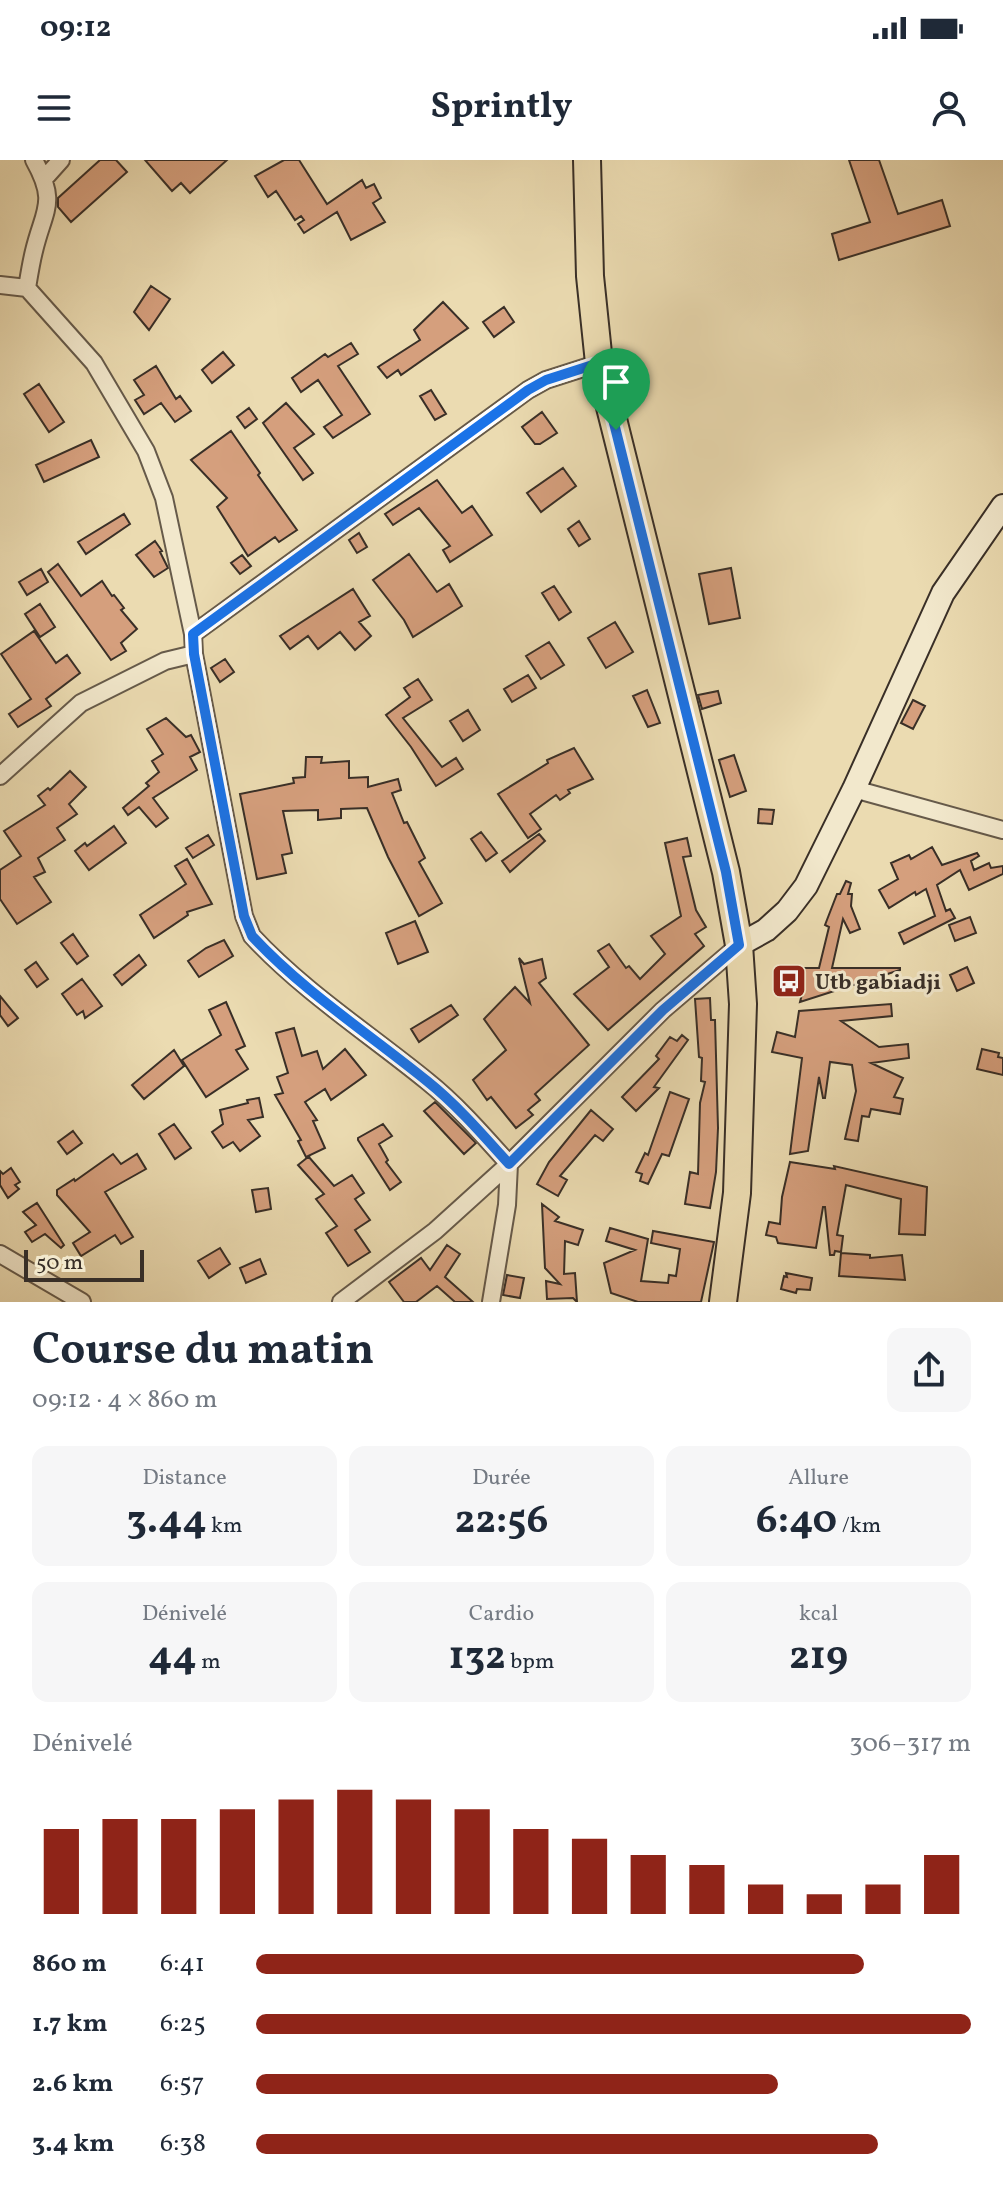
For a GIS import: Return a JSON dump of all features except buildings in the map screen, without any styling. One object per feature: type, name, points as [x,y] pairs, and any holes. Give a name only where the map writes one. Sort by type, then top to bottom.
[{"type":"main road","points":[[587,160],[590,276],[599,363],[726,872],[739,945],[743,1004],[737,1193],[723,1302]]},
{"type":"street","points":[[27,288],[34,249],[48,206],[44,179],[34,160]]},
{"type":"street","points":[[44,179],[61,160]]},
{"type":"street","points":[[0,285],[27,288],[94,363],[146,451],[164,498],[193,634],[194,654],[244,916],[252,936],[360,1031],[428,1081],[457,1107],[509,1164],[503,1238],[491,1302]]},
{"type":"street","points":[[193,634],[528,390],[546,380],[599,363]]},
{"type":"street","points":[[341,1302],[435,1231],[509,1164],[663,1010],[739,945],[766,930],[787,911],[806,886],[854,789],[943,593],[1003,506]]},
{"type":"street","points":[[0,776],[81,703],[165,661],[194,654]]},
{"type":"street","points":[[854,789],[1003,830]]},
{"type":"street","points":[[0,1254],[82,1302]]},
{"type":"place","name":"Utb gabiadji","points":[[789,981]]},
{"type":"route","points":[[599,363],[616,430],[726,872],[739,945],[663,1010],[509,1164],[457,1107],[428,1081],[360,1031],[252,936],[244,916],[194,654],[193,634],[546,380],[599,363]]}]
